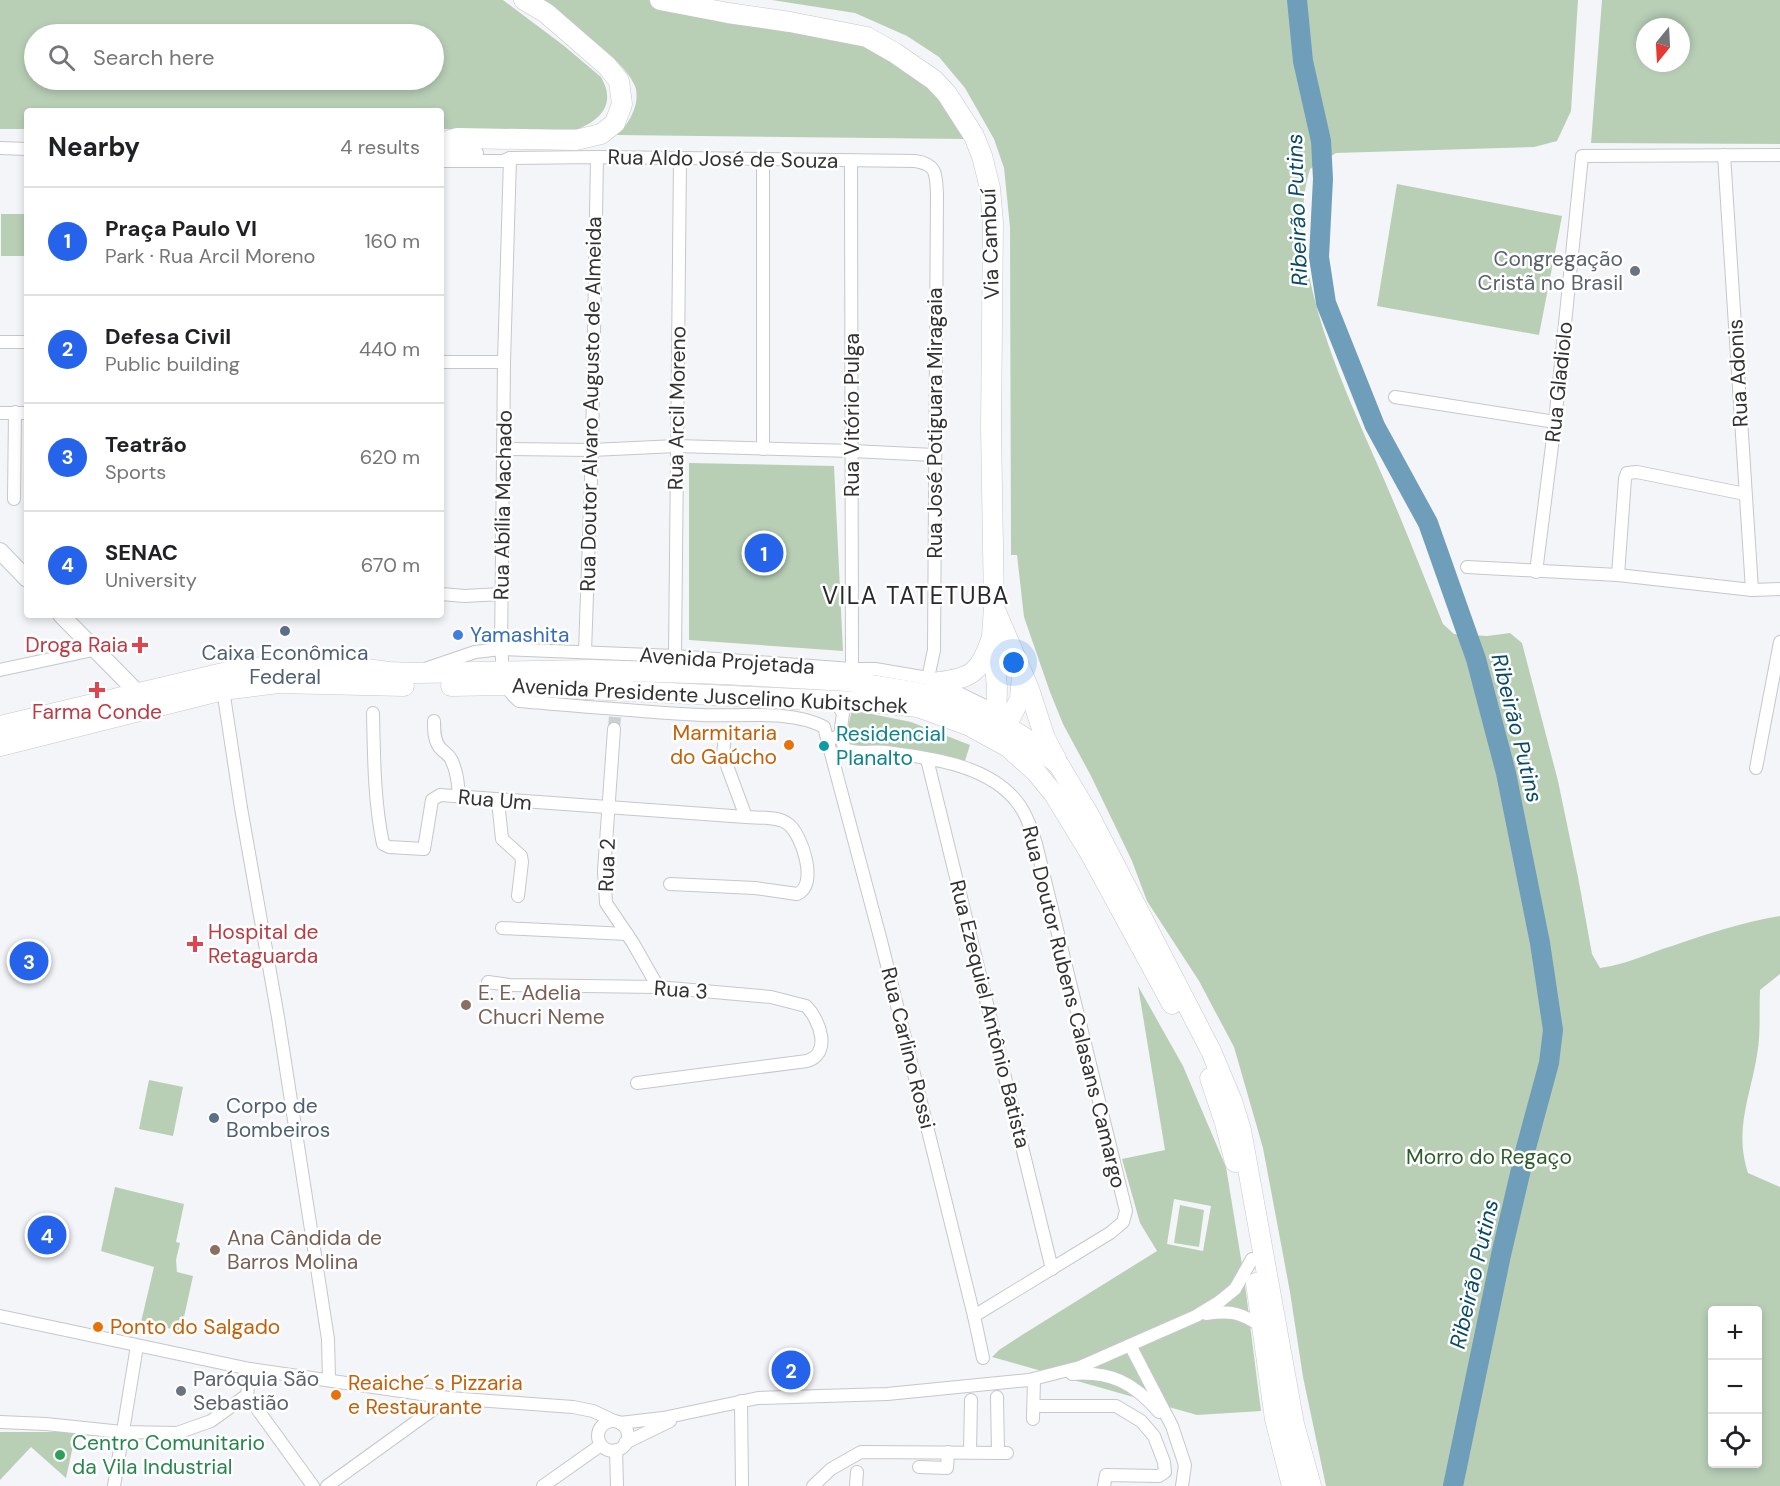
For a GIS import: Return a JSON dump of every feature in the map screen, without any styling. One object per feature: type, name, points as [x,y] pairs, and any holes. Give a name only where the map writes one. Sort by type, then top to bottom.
[{"type":"main road","points":[[444,142],[457,138],[576,140],[601,134],[615,123],[622,104],[619,81],[607,66],[555,21],[524,0]]},
{"type":"main road","name":"Via Cambuí","points":[[660,0],[728,13],[790,21],[867,37],[895,52],[934,80],[948,94],[974,136],[990,188],[993,223],[991,428],[994,606],[992,637],[997,687],[997,723]]},
{"type":"main road","points":[[0,550],[21,567]]},
{"type":"main road","name":"Via Cambuí","points":[[994,606],[1023,673],[1045,738],[1059,765]]},
{"type":"main road","points":[[64,618],[138,693]]},
{"type":"main road","points":[[933,680],[964,678],[974,672],[984,661],[992,637]]},
{"type":"main road","name":"Avenida Presidente Juscelino Kubitschek","points":[[0,746],[222,681],[240,669],[295,664],[918,707],[952,718],[997,723]]},
{"type":"main road","name":"Avenida Presidente Juscelino Kubitschek","points":[[0,726],[138,693],[222,681],[408,686],[592,670],[721,667],[824,674],[922,693],[944,699],[997,723],[1017,742],[1036,772],[1054,794],[1116,899],[1199,1054],[1217,1097],[1232,1149],[1244,1205],[1275,1419],[1292,1486]]},
{"type":"main road","points":[[997,723],[1020,699],[1023,673]]},
{"type":"main road","name":"Avenida Presidente Juscelino Kubitschek","points":[[1017,742],[1059,765],[1089,815],[1211,1051],[1232,1101],[1241,1130],[1294,1424],[1311,1486]]},
{"type":"street","points":[[0,148],[24,149]]},
{"type":"street","name":"Rua Aldo José de Souza","points":[[444,151],[502,154],[510,158]]},
{"type":"street","points":[[1724,155],[1780,155]]},
{"type":"street","name":"Rua Gladiolo","points":[[1536,572],[1555,422],[1582,156],[1724,155]]},
{"type":"street","name":"Rua Adonis","points":[[1724,155],[1752,590]]},
{"type":"street","name":"Rua Aldo José de Souza","points":[[444,161],[597,157],[915,161],[923,162],[933,168]]},
{"type":"street","name":"Rua Doutor Alvaro Augusto de Almeida","points":[[585,652],[592,450],[597,157]]},
{"type":"street","name":"Rua Abília Machado","points":[[504,678],[501,649],[504,362],[510,158]]},
{"type":"street","name":"Rua Arcil Moreno","points":[[675,656],[680,159]]},
{"type":"street","points":[[763,160],[763,449]]},
{"type":"street","name":"Rua Vitório Pulga","points":[[851,161],[852,669]]},
{"type":"street","name":"Rua José Potiguara Miragaia","points":[[933,168],[936,174],[937,195],[933,680]]},
{"type":"street","points":[[0,342],[24,342]]},
{"type":"street","points":[[444,362],[504,362]]},
{"type":"street","points":[[1395,397],[1555,422]]},
{"type":"street","points":[[0,413],[21,413],[14,499]]},
{"type":"street","points":[[504,449],[592,450],[676,446],[934,455]]},
{"type":"street","points":[[1618,575],[1625,479],[1628,473],[1637,472],[1745,494]]},
{"type":"street","points":[[1467,567],[1618,575],[1752,590],[1780,589]]},
{"type":"street","points":[[444,594],[464,596],[502,594]]},
{"type":"street","points":[[1756,768],[1780,642]]},
{"type":"street","name":"Avenida Projetada","points":[[414,673],[475,652],[501,649],[675,656],[721,667]]},
{"type":"street","points":[[0,670],[93,650]]},
{"type":"street","points":[[695,715],[712,705],[721,695],[721,667]]},
{"type":"street","name":"Avenida Projetada","points":[[824,674],[852,669],[875,669],[933,680],[997,723]]},
{"type":"street","points":[[504,678],[510,694],[519,702],[614,718],[695,715],[780,717],[812,721],[824,727],[827,740],[840,736],[843,713],[833,701],[824,674]]},
{"type":"street","points":[[222,681],[278,1017],[328,1340],[329,1379]]},
{"type":"street","name":"Rua Um","points":[[373,713],[375,769],[383,844],[389,847],[424,849],[432,800],[440,795],[780,820],[788,824],[800,843],[807,868],[807,884],[801,893],[797,894],[755,888],[670,884]]},
{"type":"street","name":"Rua 2","points":[[614,718],[610,808],[604,871],[606,903],[658,987]]},
{"type":"street","points":[[434,721],[437,743],[450,757],[457,771],[459,797]]},
{"type":"street","points":[[725,735],[723,755],[746,816]]},
{"type":"street","name":"Rua Doutor Rubens Calasans Camargo","points":[[840,736],[845,749],[851,752],[883,752],[963,767],[992,781],[1011,795],[1026,817],[1036,844],[1126,1211],[1123,1222],[1119,1226],[1052,1269]]},
{"type":"street","name":"Rua Carlino Rossi","points":[[827,740],[881,941],[983,1358]]},
{"type":"street","name":"Rua Ezequiel Antônio Batista","points":[[927,759],[1052,1269]]},
{"type":"street","points":[[498,801],[502,839],[521,856],[518,896]]},
{"type":"street","points":[[502,928],[627,934]]},
{"type":"street","name":"Rua 3","points":[[488,982],[509,985],[658,987],[771,997],[806,1006],[820,1029],[822,1046],[820,1052],[812,1060],[638,1083]]},
{"type":"street","points":[[1040,1377],[1080,1367],[1196,1316],[1235,1289],[1252,1259]]},
{"type":"street","points":[[974,1317],[1052,1269]]},
{"type":"street","points":[[1196,1316],[1227,1311],[1246,1317],[1262,1327]]},
{"type":"street","points":[[0,1316],[250,1369],[449,1398],[573,1407],[592,1412],[617,1422],[627,1432],[621,1447],[617,1486]]},
{"type":"street","points":[[1130,1345],[1172,1426],[1185,1465],[1182,1486]]},
{"type":"street","points":[[114,1486],[137,1346]]},
{"type":"street","points":[[250,1369],[247,1395],[313,1486]]},
{"type":"street","points":[[681,1415],[621,1447],[605,1449],[601,1445],[598,1434],[600,1428],[609,1422],[681,1415],[758,1398],[887,1394],[1090,1372],[1112,1377],[1132,1386],[1144,1395],[1172,1426]]},
{"type":"street","points":[[1034,1419],[1034,1406],[1040,1377]]},
{"type":"street","points":[[0,1422],[122,1432],[177,1433],[211,1421],[247,1395]]},
{"type":"street","points":[[813,1486],[831,1469],[861,1452],[1002,1453],[997,1397]]},
{"type":"street","points":[[327,1486],[449,1398]]},
{"type":"street","points":[[970,1452],[971,1400]]},
{"type":"street","points":[[741,1401],[742,1486]]},
{"type":"street","points":[[1034,1406],[1116,1406],[1141,1421],[1154,1436],[1164,1462],[1165,1472],[1160,1476],[1106,1475],[1104,1486]]},
{"type":"street","points":[[573,1407],[600,1428]]},
{"type":"street","points":[[543,1486],[601,1445]]},
{"type":"street","points":[[919,1467],[947,1468],[948,1452]]},
{"type":"street","points":[[856,1486],[857,1472]]},
{"type":"green space","points":[[0,0],[503,0],[601,77],[607,95],[607,102],[600,115],[578,129],[444,129],[444,108],[24,108],[24,129],[0,129]]},
{"type":"green space","points":[[538,0],[648,0],[864,42],[929,83],[965,139],[616,135],[629,120],[635,106],[635,86],[629,75],[606,51]]},
{"type":"green space","name":"Morro do Regaço","points":[[772,0],[1578,0],[1571,111],[1557,141],[1534,147],[1336,153],[1310,169],[1303,206],[1304,245],[1323,329],[1338,371],[1443,624],[1454,634],[1487,636],[1510,633],[1522,643],[1558,781],[1592,954],[1600,968],[1725,929],[1780,916],[1780,974],[1760,990],[1758,1047],[1745,1114],[1743,1142],[1748,1173],[1780,1187],[1780,1486],[1326,1486],[1303,1377],[1290,1292],[1263,1148],[1234,1047],[1199,981],[1147,901],[1132,861],[1063,724],[1024,617],[1017,555],[1011,555],[1010,227],[1004,168],[994,139],[965,88],[939,57],[907,36],[855,13]]},
{"type":"green space","points":[[1602,0],[1780,0],[1780,144],[1591,143]]},
{"type":"green space","points":[[1397,184],[1562,216],[1539,335],[1377,306]]},
{"type":"green space","points":[[1,214],[24,214],[24,256],[1,256]]},
{"type":"green space","points":[[689,463],[834,466],[843,651],[689,640]]},
{"type":"green space","points":[[852,710],[911,722],[970,745],[963,767],[851,752],[846,735]]},
{"type":"green space","points":[[1138,986],[1183,1066],[1226,1167],[1244,1277],[1261,1411],[1197,1415],[992,1357],[1022,1335],[1157,1251],[1140,1223],[1122,1159],[1165,1150]],"holes":[[[1174,1199],[1211,1206],[1203,1251],[1167,1244]]]},
{"type":"green space","points":[[149,1080],[183,1087],[173,1136],[139,1129]]},
{"type":"green space","points":[[115,1187],[184,1204],[176,1242],[180,1243],[176,1260],[177,1272],[193,1276],[181,1331],[141,1322],[154,1267],[101,1251]]},
{"type":"green space","points":[[1180,1205],[1204,1210],[1199,1247],[1174,1243]]},
{"type":"green space","points":[[0,1432],[76,1432],[66,1478],[31,1447],[0,1480]]},
{"type":"waterway","name":"Ribeirão Putins","points":[[1297,0],[1303,61],[1321,141],[1323,179],[1319,257],[1326,303],[1375,426],[1428,523],[1476,659],[1506,773],[1540,943],[1553,1030],[1549,1063],[1501,1255],[1453,1486]]},
{"type":"tunnel","points":[[614,729],[615,716]]},
{"type":"place","name":"Congregação Cristã no Brasil","points":[[1635,271]]},
{"type":"place","name":"Praça Paulo VI","points":[[764,553]]},
{"type":"place","name":"Caixa Econômica Federal","points":[[285,631]]},
{"type":"place","name":"Yamashita","points":[[458,635]]},
{"type":"place","name":"Droga Raia","points":[[140,645]]},
{"type":"place","name":"Farma Conde","points":[[97,690]]},
{"type":"place","name":"Marmitaria do Gaúcho","points":[[789,745]]},
{"type":"place","name":"Residencial Planalto","points":[[824,746]]},
{"type":"place","name":"Hospital de Retaguarda","points":[[195,944]]},
{"type":"place","name":"Teatrão","points":[[29,961]]},
{"type":"place","name":"E. E. Adelia Chucri Neme","points":[[466,1005]]},
{"type":"place","name":"Corpo de Bombeiros","points":[[214,1118]]},
{"type":"place","name":"SENAC","points":[[47,1235]]},
{"type":"place","name":"Ana Cândida de Barros Molina","points":[[215,1250]]},
{"type":"place","name":"Ponto do Salgado","points":[[98,1327]]},
{"type":"place","name":"Defesa Civil","points":[[791,1370]]},
{"type":"place","name":"Paróquia São Sebastião","points":[[181,1391]]},
{"type":"place","name":"Reaiche´ s Pizzaria e Restaurante","points":[[336,1395]]},
{"type":"place","name":"Centro Comunitario da Vila Industrial","points":[[60,1455]]},
{"type":"district","name":"VILA TATETUBA","points":[[916,595]]}]
